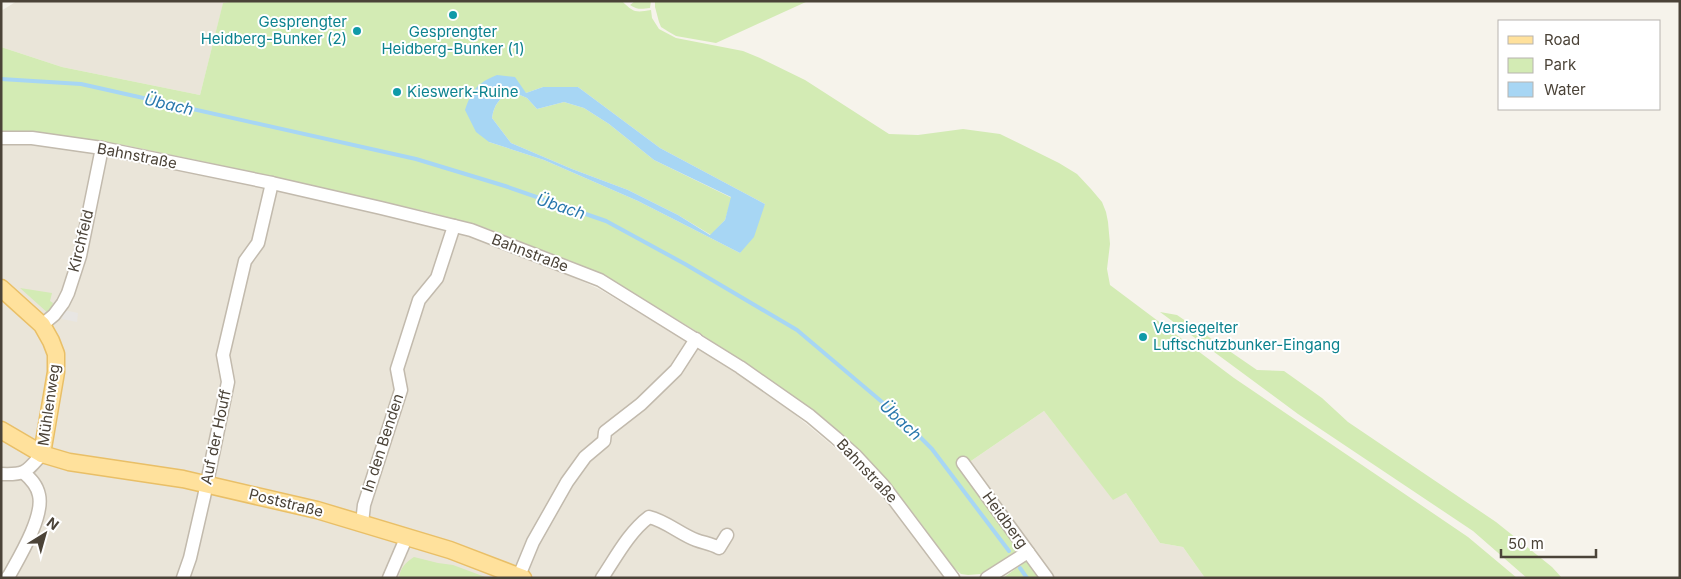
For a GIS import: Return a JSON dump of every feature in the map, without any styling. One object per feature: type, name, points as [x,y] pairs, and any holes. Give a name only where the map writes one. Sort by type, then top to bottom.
[{"type":"main road","name":"Mühlenweg","points":[[1,288],[42,325],[56,354],[56,372],[42,454]]},
{"type":"main road","name":"Poststraße","points":[[1,430],[42,454],[69,462],[206,483],[315,510],[407,536],[521,577]]},
{"type":"street","name":"Bahnstraße","points":[[1,138],[32,138],[102,148],[272,183],[471,230],[600,280],[740,367],[810,416],[856,456],[883,485],[953,578]]},
{"type":"street","name":"Kirchfeld","points":[[42,325],[54,315],[68,293],[80,256],[102,148]]},
{"type":"street","name":"Auf der Houff","points":[[183,578],[190,558],[228,382],[223,355],[245,261],[258,243],[272,183]]},
{"type":"street","name":"In den Benden","points":[[362,523],[364,505],[401,388],[398,366],[419,300],[436,278],[454,226]]},
{"type":"street","points":[[521,577],[530,549],[567,482],[585,457],[604,441],[606,432],[641,404],[676,370],[696,339]]},
{"type":"street","points":[[1,474],[24,472],[42,454]]},
{"type":"street","name":"Heidberg","points":[[963,463],[1047,578]]},
{"type":"street","points":[[7,578],[33,530],[39,504],[40,495],[34,482],[24,472]]},
{"type":"street","points":[[602,578],[628,539],[642,522],[649,517],[658,519],[697,540],[719,548],[728,535]]},
{"type":"street","points":[[388,578],[407,536]]},
{"type":"street","points":[[992,574],[1028,552]]},
{"type":"shaded area","points":[[17,1],[235,1],[223,4],[200,95],[62,67],[1,47],[1,11]]},
{"type":"shaded area","points":[[17,144],[72,148],[126,157],[424,223],[470,236],[545,264],[599,289],[730,368],[787,408],[851,461],[896,509],[945,578],[1,578],[1,145]]},
{"type":"shaded area","points":[[64,310],[78,313],[77,322],[62,319]]},
{"type":"shaded area","points":[[1044,411],[1113,499],[1126,493],[1160,543],[1183,547],[1205,578],[1050,578],[968,463]]},
{"type":"green space","points":[[235,1],[622,1],[635,11],[651,10],[652,18],[659,29],[676,38],[743,51],[805,80],[889,134],[918,135],[963,129],[1000,134],[1077,174],[1102,202],[1108,222],[1110,244],[1107,269],[1110,285],[1234,378],[1468,537],[1517,578],[1205,578],[1183,547],[1160,543],[1126,493],[1113,500],[1044,411],[968,463],[1021,548],[981,574],[961,574],[953,567],[888,482],[792,396],[701,334],[615,282],[562,258],[489,229],[433,213],[124,145],[36,133],[1,134],[1,47],[62,67],[200,95],[223,3]],"holes":[[[486,80],[526,93],[543,87],[578,87],[660,148],[765,204],[740,253],[638,201],[544,160],[489,142]]]},
{"type":"green space","points":[[635,1],[651,1],[650,8],[642,9],[630,5]]},
{"type":"green space","points":[[655,1],[808,1],[716,43],[676,36],[661,27]]},
{"type":"green space","points":[[513,92],[527,98],[537,109],[564,102],[584,108],[609,124],[654,160],[732,198],[725,220],[711,235],[678,215],[628,190],[511,143],[492,118],[498,102]]},
{"type":"green space","points":[[20,288],[52,293],[50,301],[53,303],[49,314]]},
{"type":"green space","points":[[1160,312],[1177,315],[1257,370],[1284,371],[1322,398],[1348,422],[1496,522],[1552,567],[1562,578],[1527,578],[1473,531],[1298,414]]},
{"type":"green space","points":[[414,557],[453,565],[488,578],[399,578],[404,566]]},
{"type":"green space","points":[[1029,559],[1043,578],[1003,578]]},
{"type":"water","points":[[497,75],[515,77],[526,93],[543,87],[578,87],[660,148],[765,204],[754,237],[740,253],[638,201],[544,160],[489,142],[476,132],[465,110],[476,88]],"holes":[[[513,92],[527,98],[537,109],[564,102],[584,108],[609,124],[654,160],[731,197],[725,220],[710,235],[678,215],[628,190],[511,143],[492,118],[494,109],[501,99]]]},
{"type":"waterway","name":"Übach","points":[[1,79],[81,84],[416,159],[505,186],[606,221],[685,264],[797,330],[901,418],[932,449],[1009,551]]},
{"type":"waterway","name":"Übach","points":[[1020,568],[1027,578]]},
{"type":"place","name":"Gesprengter Heidberg-Bunker (1)","points":[[453,15]]},
{"type":"place","name":"Gesprengter Heidberg-Bunker (2)","points":[[357,31]]},
{"type":"place","name":"Kieswerk-Ruine","points":[[397,92]]},
{"type":"place","name":"Versiegelter Luftschutzbunker-Eingang","points":[[1143,337]]}]
